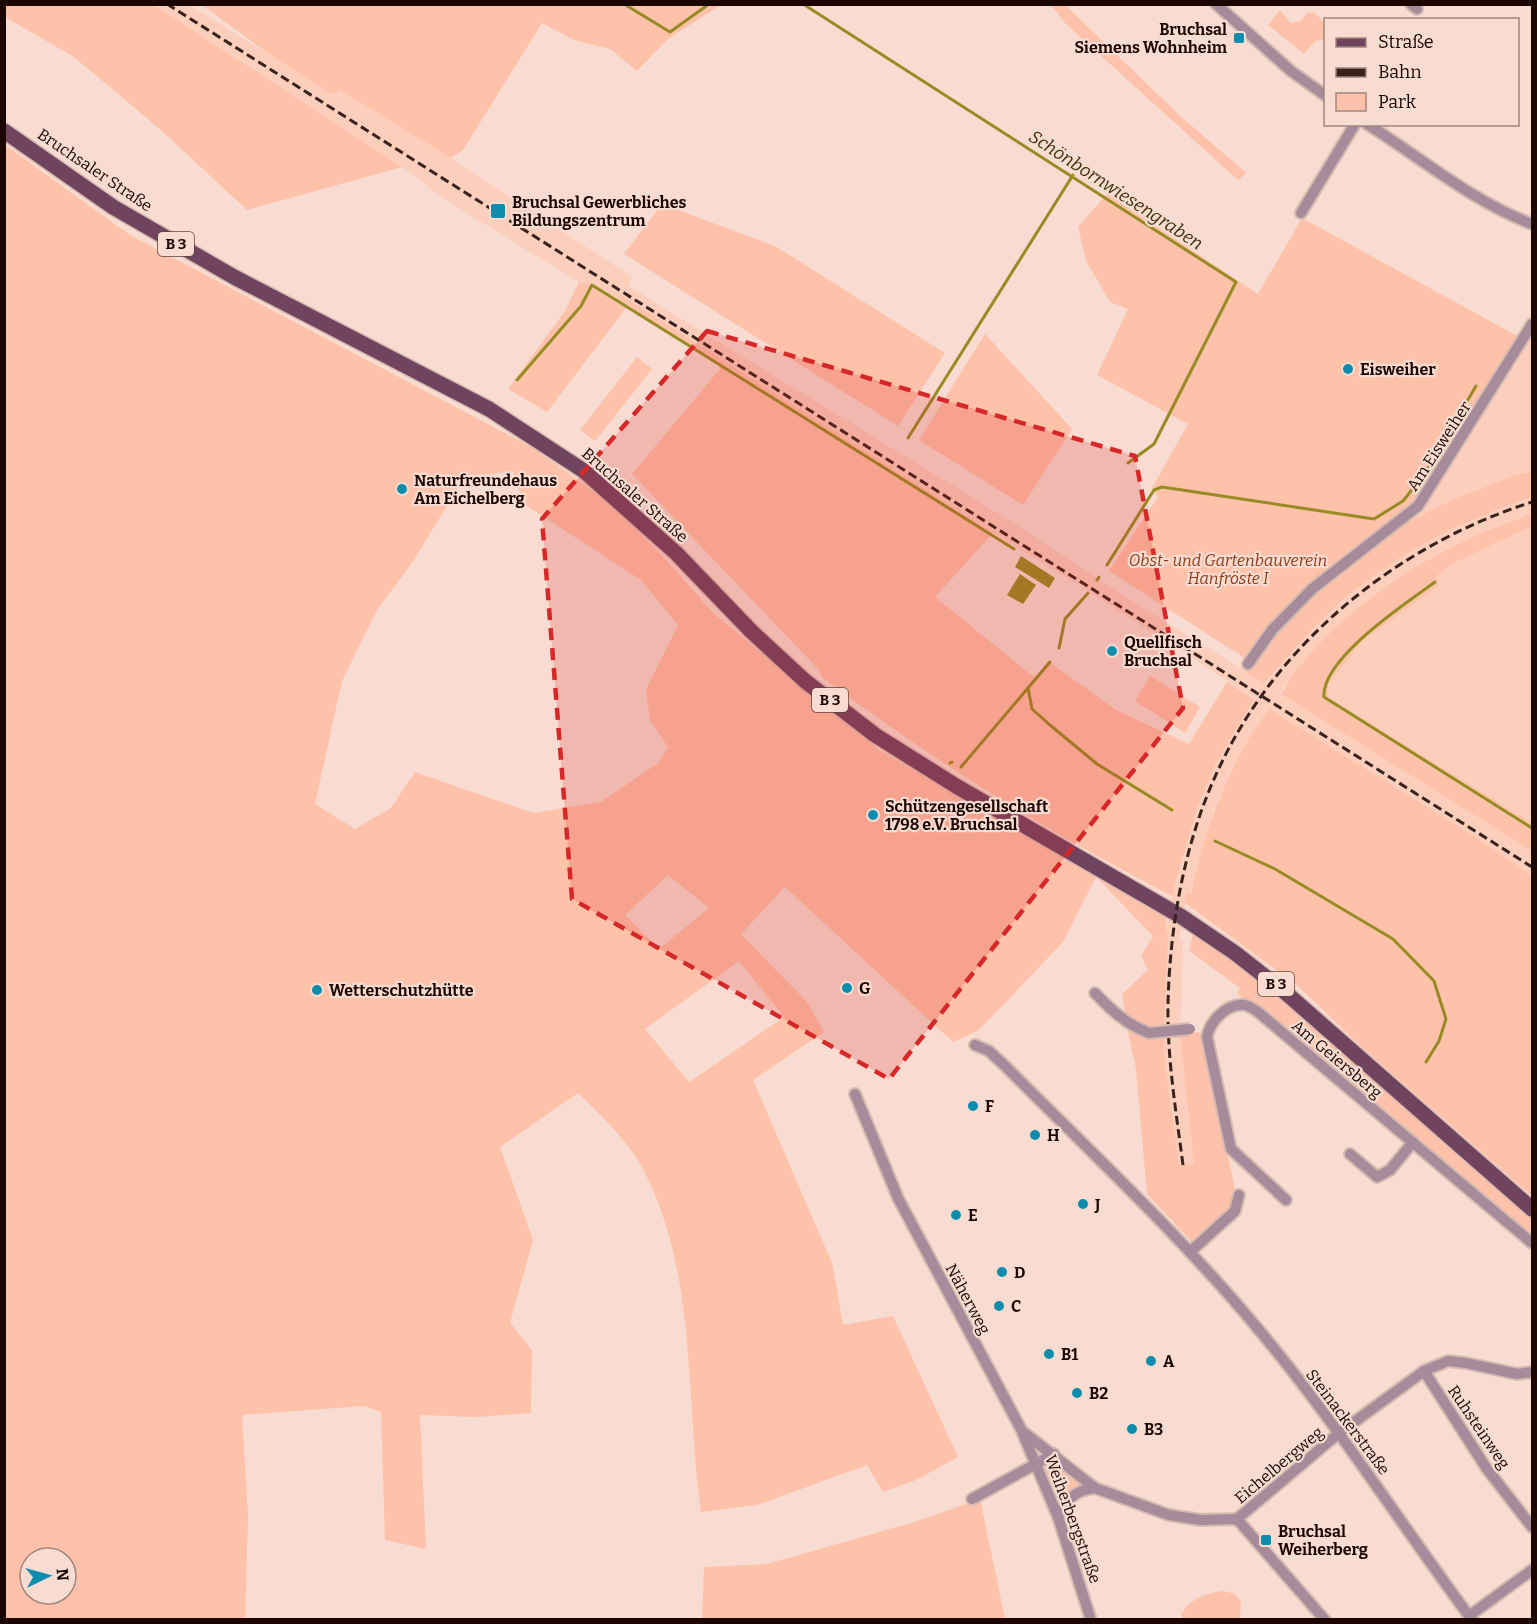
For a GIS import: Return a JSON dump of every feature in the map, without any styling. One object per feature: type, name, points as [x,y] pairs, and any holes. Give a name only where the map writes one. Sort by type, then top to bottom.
[{"type":"main road","name":"Bruchsaler Straße","points":[[4,131],[123,213],[234,277],[462,394],[548,445],[584,471],[676,553],[752,632],[805,681],[875,735],[956,786],[1182,917],[1261,971],[1533,1209]]},
{"type":"street","points":[[1216,4],[1291,71],[1324,95]]},
{"type":"street","points":[[1301,213],[1354,126]]},
{"type":"street","points":[[1370,126],[1406,152],[1499,209],[1533,224]]},
{"type":"street","name":"Am Eisweiher","points":[[1248,664],[1272,630],[1312,589],[1418,506],[1533,324]]},
{"type":"street","points":[[1095,993],[1115,1014],[1133,1027],[1149,1033],[1209,1026],[1207,1037],[1231,1149],[1286,1200]]},
{"type":"street","name":"Am Geiersberg","points":[[1209,1026],[1232,1007],[1246,1005],[1258,1012],[1533,1243]]},
{"type":"street","name":"Steinackerstraße","points":[[975,1046],[989,1051],[1004,1064],[1190,1252],[1260,1331],[1339,1433],[1470,1618]]},
{"type":"street","name":"Näherweg","points":[[855,1094],[898,1198],[1022,1431],[1095,1488],[1169,1515],[1201,1520],[1237,1520]]},
{"type":"street","points":[[1350,1154],[1377,1177],[1390,1170],[1413,1142]]},
{"type":"street","points":[[1190,1252],[1235,1211],[1239,1195]]},
{"type":"street","name":"Eichelbergweg","points":[[1237,1520],[1339,1433],[1424,1371],[1448,1362],[1466,1363],[1517,1374],[1533,1372]]},
{"type":"street","name":"Ruhsteinweg","points":[[1424,1371],[1487,1469],[1533,1527]]},
{"type":"street","name":"Weiherbergstraße","points":[[1022,1431],[1038,1463],[1058,1517],[1091,1620]]},
{"type":"street","points":[[972,1499],[1054,1454]]},
{"type":"street","points":[[1058,1517],[1072,1495],[1083,1489],[1095,1488]]},
{"type":"street","points":[[1237,1520],[1325,1620]]},
{"type":"street","points":[[1470,1618],[1533,1570]]},
{"type":"highlighted area","points":[[707,331],[1135,456],[1183,708],[889,1079],[572,899],[542,519]]},
{"type":"shaded area","points":[[153,5],[190,5],[333,95],[340,90],[451,158],[632,277],[628,286],[1012,522],[1124,596],[1265,683],[1325,617],[1375,574],[1431,539],[1491,510],[1532,497],[1532,514],[1496,526],[1438,553],[1383,588],[1335,629],[1296,671],[1280,693],[1532,851],[1532,876],[1474,836],[1268,709],[1230,771],[1213,812],[1190,894],[1187,894],[1179,941],[1183,941],[1180,1034],[1194,1164],[1178,1166],[1165,1066],[1163,1003],[1168,934],[1165,933],[1173,887],[1176,887],[1198,806],[1216,763],[1254,698],[1082,587],[846,444],[621,295],[617,300],[588,283],[579,282],[447,201],[402,167]]},
{"type":"shaded area","points":[[1532,322],[1532,472],[1515,475],[1452,500],[1411,522],[1426,491]]},
{"type":"shaded area","points":[[1532,526],[1532,823],[1328,697],[1328,685],[1362,641],[1439,585],[1434,577],[1450,565]]},
{"type":"shaded area","points":[[1021,556],[1055,578],[1049,588],[1015,567]]},
{"type":"shaded area","points":[[1020,574],[1036,585],[1023,604],[1007,595]]},
{"type":"green space","points":[[5,4],[154,5],[402,167],[247,210],[162,131],[74,57],[5,17]]},
{"type":"green space","points":[[721,4],[669,38],[637,71],[610,49],[574,40],[542,23],[463,150],[451,158],[340,90],[333,95],[273,57],[202,5]]},
{"type":"green space","points":[[1051,5],[1065,5],[1177,113],[1246,173],[1238,180],[1066,24]]},
{"type":"green space","points":[[1280,10],[1291,23],[1301,21],[1307,13],[1314,12],[1324,22],[1324,39],[1315,41],[1304,54],[1268,25]]},
{"type":"green space","points":[[4,144],[130,235],[535,449],[610,504],[661,554],[713,613],[879,750],[1166,916],[1166,933],[1168,934],[1164,1028],[1149,1029],[1126,1018],[1122,994],[1148,970],[1141,956],[1153,936],[1096,877],[1063,942],[979,1030],[953,1042],[785,887],[741,934],[807,1002],[824,1032],[753,1080],[832,1263],[843,1325],[893,1316],[958,1457],[916,1480],[883,1492],[867,1465],[757,1505],[701,1512],[687,1338],[673,1251],[661,1209],[643,1169],[630,1148],[578,1093],[500,1147],[533,1240],[510,1323],[532,1350],[531,1413],[476,1417],[420,1415],[426,1549],[385,1540],[381,1412],[364,1406],[242,1415],[248,1516],[245,1619],[5,1619]],"holes":[[[513,472],[524,504],[641,580],[678,625],[646,689],[650,720],[668,747],[658,763],[601,802],[533,813],[415,772],[391,808],[355,829],[315,804],[342,681],[377,610],[414,560],[465,476]],[[668,875],[709,908],[659,949],[625,915]],[[739,961],[784,1017],[689,1082],[645,1029]]]},
{"type":"green space","name":"Obst- und Gartenbauverein Hanfröste I","points":[[1107,194],[1258,294],[1302,218],[1521,338],[1426,491],[1411,521],[1452,500],[1515,475],[1532,472],[1532,497],[1475,518],[1448,531],[1370,579],[1323,619],[1264,683],[1246,672],[1243,657],[1109,571],[1158,497],[1152,488],[1188,424],[1097,375],[1128,309],[1110,302],[1086,261],[1078,227]]},
{"type":"green space","points":[[662,204],[775,246],[945,353],[898,426],[624,254]]},
{"type":"green space","points":[[579,282],[588,283],[617,300],[621,295],[993,533],[935,597],[1030,674],[1035,677],[1048,661],[1116,710],[1189,744],[1227,682],[1254,699],[1216,763],[1198,806],[1172,896],[1081,847],[992,794],[906,737],[822,677],[818,669],[632,474],[720,369],[719,365],[626,308],[547,412],[508,389],[565,311]]},
{"type":"green space","points":[[985,334],[1072,429],[1023,505],[919,440]]},
{"type":"green space","points":[[637,357],[652,369],[595,441],[580,430]]},
{"type":"green space","points":[[1532,514],[1532,526],[1450,565],[1435,577],[1439,585],[1362,641],[1328,685],[1328,697],[1532,823],[1532,851],[1281,694],[1295,672],[1319,645],[1372,597],[1433,557],[1465,540]]},
{"type":"green space","points":[[1150,676],[1200,707],[1185,733],[1135,701]]},
{"type":"green space","points":[[1269,709],[1474,836],[1532,876],[1532,1196],[1365,1050],[1298,986],[1185,903],[1187,893],[1191,894],[1211,820],[1220,797],[1241,752]]},
{"type":"green space","points":[[1194,930],[1242,961],[1532,1218],[1532,1237],[1237,993],[1240,988],[1189,951]]},
{"type":"green space","points":[[1127,1028],[1148,1036],[1164,1035],[1165,1066],[1179,1165],[1194,1164],[1180,1034],[1203,1032],[1236,1195],[1235,1204],[1193,1243],[1147,1194],[1136,1069]]},
{"type":"green space","points":[[1054,1454],[1095,1488],[1083,1489],[1058,1517],[1038,1463]]},
{"type":"green space","points":[[980,1499],[1005,1619],[702,1620],[704,1567],[767,1564],[914,1522]]},
{"type":"green space","points":[[1224,1591],[1235,1594],[1241,1602],[1240,1619],[1183,1619],[1181,1614],[1194,1600],[1211,1593]]},
{"type":"waterway","name":"Schönbornwiesengraben","points":[[624,4],[670,32],[709,4]]},
{"type":"waterway","name":"Schönbornwiesengraben","points":[[803,4],[1236,282],[1154,444],[1128,463]]},
{"type":"waterway","points":[[908,438],[1073,175]]},
{"type":"waterway","points":[[517,380],[581,306],[592,285],[1014,549]]},
{"type":"waterway","points":[[1107,565],[1154,490],[1162,487],[1374,519],[1403,501],[1425,473],[1476,386]]},
{"type":"waterway","points":[[1435,582],[1386,618],[1350,649],[1327,682],[1324,697],[1532,828]]},
{"type":"waterway","points":[[1059,648],[1065,619],[1088,593]]},
{"type":"waterway","points":[[961,767],[1050,662]]},
{"type":"waterway","points":[[1028,688],[1032,709],[1050,725],[1097,764],[1172,810]]},
{"type":"waterway","points":[[1215,841],[1275,869],[1393,939],[1434,981],[1446,1019],[1439,1041],[1426,1062]]},
{"type":"railway","points":[[167,4],[1532,867]]},
{"type":"railway","points":[[1183,1165],[1169,1044],[1169,973],[1176,912],[1189,852],[1197,823],[1220,766],[1245,720],[1276,677],[1310,638],[1349,602],[1391,571],[1436,543],[1483,520],[1532,502]]},
{"type":"place","name":"Bruchsal Siemens Wohnheim","points":[[1239,38]]},
{"type":"place","name":"Bruchsal Gewerbliches Bildungszentrum","points":[[498,211]]},
{"type":"place","name":"Eisweiher","points":[[1348,369]]},
{"type":"place","name":"Naturfreundehaus Am Eichelberg","points":[[402,489]]},
{"type":"place","name":"Quellfisch Bruchsal","points":[[1112,651]]},
{"type":"place","name":"Schützengesellschaft 1798 e.V. Bruchsal","points":[[873,815]]},
{"type":"place","name":"G","points":[[847,988]]},
{"type":"place","name":"Wetterschutzhütte","points":[[317,990]]},
{"type":"place","name":"F","points":[[973,1106]]},
{"type":"place","name":"H","points":[[1035,1135]]},
{"type":"place","name":"J","points":[[1083,1204]]},
{"type":"place","name":"E","points":[[956,1215]]},
{"type":"place","name":"D","points":[[1002,1272]]},
{"type":"place","name":"C","points":[[999,1306]]},
{"type":"place","name":"B1","points":[[1049,1354]]},
{"type":"place","name":"A","points":[[1151,1361]]},
{"type":"place","name":"B2","points":[[1077,1393]]},
{"type":"place","name":"B3","points":[[1132,1429]]},
{"type":"place","name":"Bruchsal Weiherberg","points":[[1266,1540]]}]
